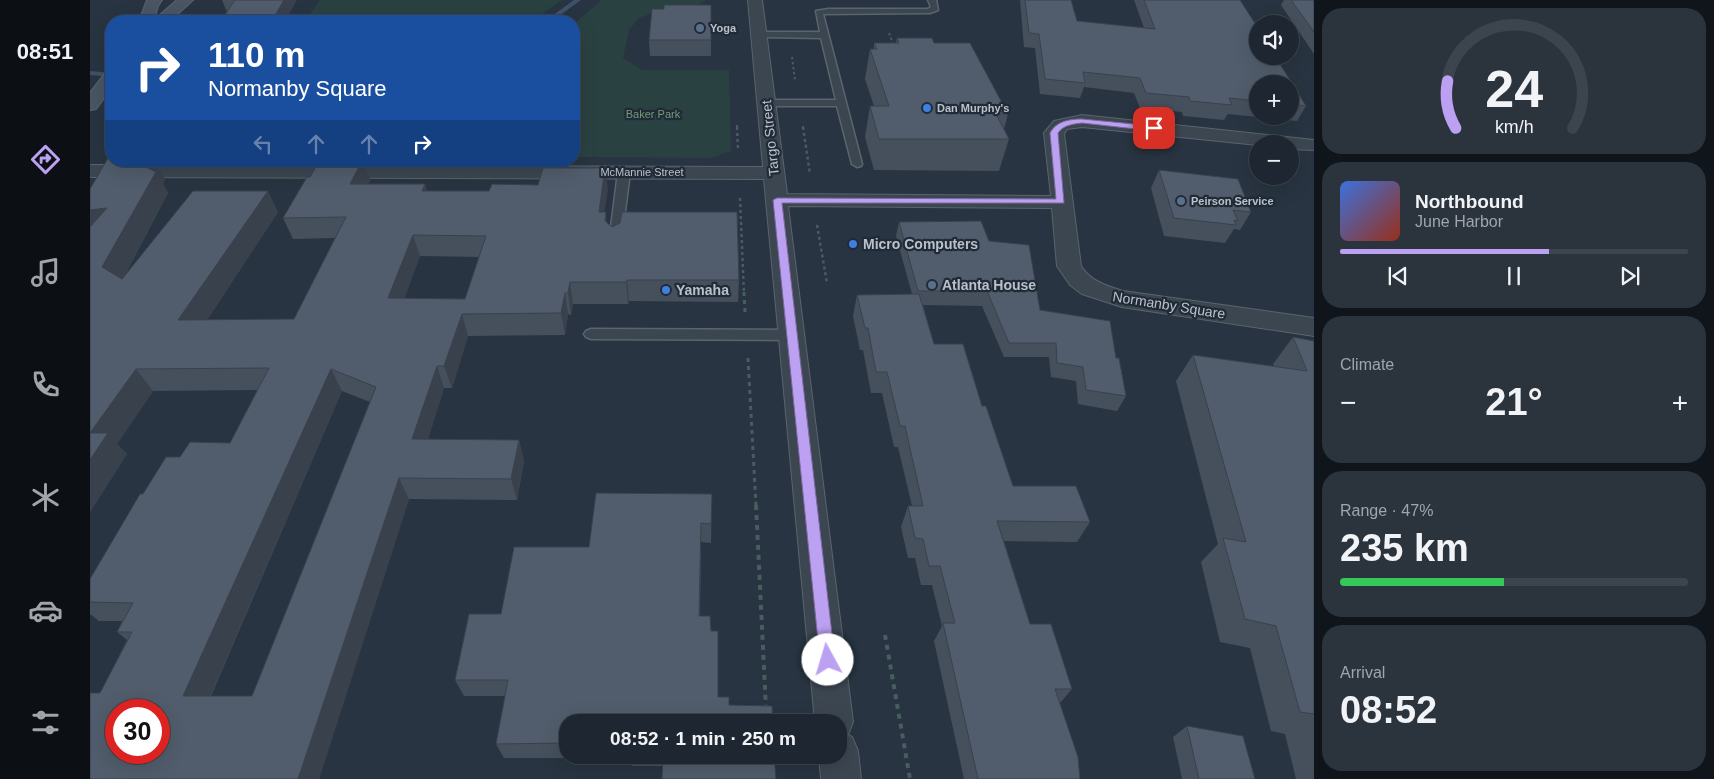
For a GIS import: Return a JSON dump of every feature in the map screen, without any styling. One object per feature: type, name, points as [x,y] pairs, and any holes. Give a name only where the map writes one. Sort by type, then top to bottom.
[{"type":"main road","points":[[148,15],[155,0]]},
{"type":"main road","points":[[168,15],[186,0]]},
{"type":"main road","points":[[93,100],[105,85]]},
{"type":"street","name":"Targo Street","points":[[756,0],[833,714]]},
{"type":"street","name":"Normanby Square","points":[[1309,145],[1096,122],[1061,124],[1054,133],[1069,266],[1073,274],[1092,289],[1122,299],[1314,327]]},
{"type":"street","name":"McMannie Street","points":[[90,171],[774,172]]},
{"type":"street","points":[[777,200],[1061,202]]},
{"type":"street","points":[[839,764],[841,779]]},
{"type":"lane","points":[[857,164],[819,15],[820,12],[930,11],[935,8],[932,0]]},
{"type":"lane","points":[[759,34],[824,35]]},
{"type":"lane","points":[[767,103],[841,103]]},
{"type":"lane","points":[[616,243],[624,172]]},
{"type":"lane","points":[[591,334],[792,335]]},
{"type":"path","points":[[880,11],[895,48]]},
{"type":"path","points":[[788,34],[812,180],[822,191],[824,201],[825,210],[817,222],[827,284]]},
{"type":"path","points":[[740,197],[766,712]]},
{"type":"path","points":[[885,635],[910,779]]},
{"type":"green space","points":[[320,0],[562,0],[541,15],[309,15]]},
{"type":"green space","name":"Baker Park","points":[[601,0],[706,0],[697,6],[664,9],[639,18],[629,30],[623,58],[642,70],[729,70],[731,151],[712,158],[580,157],[580,19]]},
{"type":"building","points":[[235,0],[284,0],[275,15],[225,15]]},
{"type":"building","points":[[1025,0],[1071,0],[1077,21],[1155,29],[1144,0],[1240,0],[1250,15],[1249,65],[1281,65],[1287,75],[1249,75],[1249,100],[1229,98],[1232,105],[1190,101],[1189,97],[1146,93],[1140,78],[1083,72],[1085,83],[1045,79],[1039,34],[1029,33]]},
{"type":"building","points":[[1291,0],[1314,0],[1314,32]]},
{"type":"building","points":[[664,5],[711,5],[711,40],[649,40],[652,9],[664,9]]},
{"type":"building","points":[[897,38],[932,38],[934,43],[970,43],[1008,114],[996,114],[1009,139],[879,139],[870,106],[889,106],[870,49],[877,49],[874,43],[899,43]]},
{"type":"building","points":[[1299,95],[1306,106],[1299,105]]},
{"type":"building","points":[[105,163],[105,167],[149,167],[156,172],[102,267],[122,279],[193,191],[268,191],[178,320],[294,319],[346,217],[283,218],[307,177],[310,177],[316,167],[359,167],[350,184],[425,184],[422,191],[489,191],[492,184],[538,185],[543,168],[605,168],[599,212],[606,212],[605,221],[612,227],[620,223],[622,212],[737,212],[739,280],[570,282],[568,293],[565,293],[561,313],[462,314],[444,366],[437,366],[412,439],[519,440],[511,479],[399,478],[298,779],[90,779],[90,693],[100,693],[132,632],[117,632],[133,603],[90,602],[90,579],[140,494],[143,494],[166,457],[180,457],[190,442],[230,443],[269,368],[136,369],[90,433],[90,227],[107,208],[90,210],[90,189]],"holes":[[[413,235],[486,236],[465,299],[388,298]],[[331,369],[376,387],[252,696],[183,696]]]},
{"type":"building","points":[[1159,170],[1238,179],[1251,212],[1233,210],[1238,221],[1234,220],[1236,225],[1174,218]]},
{"type":"building","points":[[981,221],[989,241],[1029,245],[1040,310],[1110,321],[1116,358],[1119,358],[1126,396],[1086,390],[1083,367],[1057,363],[1056,343],[1009,343],[987,291],[918,291],[899,222]]},
{"type":"building","points":[[919,294],[934,344],[963,344],[982,406],[986,406],[1013,486],[1076,486],[1090,522],[997,521],[1030,624],[1051,624],[1072,689],[1055,689],[1078,757],[1080,779],[978,779],[943,623],[955,623],[940,566],[929,566],[923,539],[915,538],[908,506],[923,506],[905,426],[900,426],[887,372],[876,372],[868,328],[865,328],[857,295]]},
{"type":"building","points":[[1293,337],[1314,341],[1314,714],[1300,712],[1276,626],[1245,619],[1223,538],[1246,542],[1193,355],[1307,371]]},
{"type":"building","points":[[90,433],[108,433],[90,460]]},
{"type":"building","points":[[596,493],[712,494],[711,524],[701,523],[699,616],[710,616],[711,631],[718,631],[718,697],[729,697],[729,705],[772,706],[772,714],[559,714],[559,743],[496,744],[508,680],[455,680],[469,614],[501,614],[514,547],[589,547]]},
{"type":"building","points":[[1187,726],[1243,736],[1255,779],[1199,779]]},
{"type":"building","points":[[663,764],[775,764],[776,779],[662,779]]},
{"type":"waterway","points":[[557,15],[578,0]]},
{"type":"waterway","points":[[90,73],[105,74]]},
{"type":"place","name":"Yoga","points":[[700,28]]},
{"type":"place","name":"Dan Murphy's","points":[[927,108]]},
{"type":"place","name":"Peirson Service","points":[[1181,201]]},
{"type":"place","name":"Micro Computers","points":[[853,244]]},
{"type":"place","name":"Atlanta House","points":[[932,285]]},
{"type":"place","name":"Yamaha","points":[[666,290]]},
{"type":"route","points":[[828,660],[777,200],[1061,202],[1054,133],[1061,124],[1082,121],[1154,128]]}]
